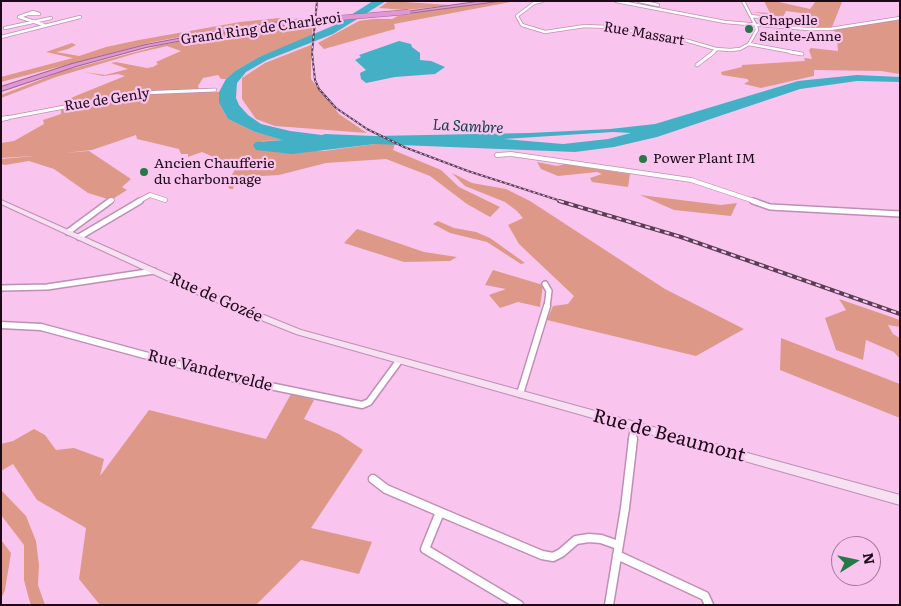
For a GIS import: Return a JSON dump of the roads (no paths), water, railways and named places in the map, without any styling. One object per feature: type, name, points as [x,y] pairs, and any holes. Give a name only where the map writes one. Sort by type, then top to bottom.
[{"type":"highway","name":"Grand Ring de Charleroi","points":[[407,11],[487,1]]},
{"type":"highway","name":"Grand Ring de Charleroi","points":[[1,90],[95,57],[188,36],[280,23],[496,1]]},
{"type":"highway","name":"Grand Ring de Charleroi","points":[[1,90],[74,66],[182,38],[280,23]]},
{"type":"highway","points":[[1,83],[95,57]]},
{"type":"main road","name":"Rue de Gozée","points":[[1,202],[276,324],[439,372]]},
{"type":"main road","name":"Rue de Beaumont","points":[[439,372],[900,500]]},
{"type":"street","points":[[616,1],[756,26],[825,29],[900,18]]},
{"type":"street","points":[[639,1],[658,5]]},
{"type":"street","points":[[743,1],[757,30],[749,44],[802,54]]},
{"type":"street","name":"Rue Massart","points":[[540,2],[534,3],[517,16],[524,26],[545,32],[594,26],[612,27],[680,39],[717,49],[737,50],[749,44]]},
{"type":"street","points":[[650,8],[662,3]]},
{"type":"street","points":[[34,12],[19,17],[46,26]]},
{"type":"street","points":[[1,36],[80,17]]},
{"type":"street","points":[[752,17],[781,20]]},
{"type":"street","points":[[5,28],[51,18]]},
{"type":"street","points":[[569,24],[576,28]]},
{"type":"street","points":[[697,65],[717,49]]},
{"type":"street","name":"Rue de Genly","points":[[1,119],[139,93],[215,90]]},
{"type":"street","points":[[498,154],[506,153],[691,180],[770,207],[900,214]]},
{"type":"street","points":[[79,237],[150,195],[165,200]]},
{"type":"street","points":[[68,232],[112,200]]},
{"type":"street","points":[[1,288],[47,287],[154,271]]},
{"type":"street","points":[[520,394],[548,304],[549,292],[545,284]]},
{"type":"street","name":"Rue Vandervelde","points":[[1,325],[41,327],[222,376],[362,405],[369,402],[399,361]]},
{"type":"street","points":[[609,605],[625,508],[634,426]]},
{"type":"street","points":[[373,479],[386,489],[542,555],[553,557],[561,553],[576,540],[589,538],[600,539],[618,545]]},
{"type":"street","points":[[440,512],[425,549],[519,605]]},
{"type":"street","points":[[617,555],[705,596],[709,605]]},
{"type":"water","points":[[373,1],[386,1],[333,34],[267,60],[246,72],[237,83],[236,98],[239,105],[248,115],[261,124],[290,131],[322,135],[375,136],[529,133],[610,129],[655,124],[798,81],[857,75],[900,77],[900,82],[857,81],[800,89],[657,137],[614,147],[575,152],[375,144],[292,154],[256,150],[253,145],[256,142],[283,140],[255,132],[228,119],[219,103],[219,92],[226,79],[235,71],[259,57],[335,25]],"holes":[[[613,132],[631,133],[608,139],[563,144],[504,139]]]},
{"type":"water","points":[[399,41],[411,44],[420,53],[420,60],[431,61],[445,67],[435,74],[395,77],[366,83],[361,79],[360,73],[366,70],[355,60],[361,57],[359,55]]},
{"type":"railway","points":[[317,1],[312,53],[315,80],[319,89],[336,108],[367,129],[404,147],[468,171],[564,202]]},
{"type":"railway","points":[[559,201],[681,237],[900,314]]},
{"type":"place","name":"Chapelle Sainte-Anne","points":[[749,29]]},
{"type":"place","name":"Power Plant IM","points":[[643,159]]},
{"type":"place","name":"Ancien Chaufferie du charbonnage","points":[[144,172]]},
{"type":"water label","name":"La Sambre","points":[[468,127]]}]
